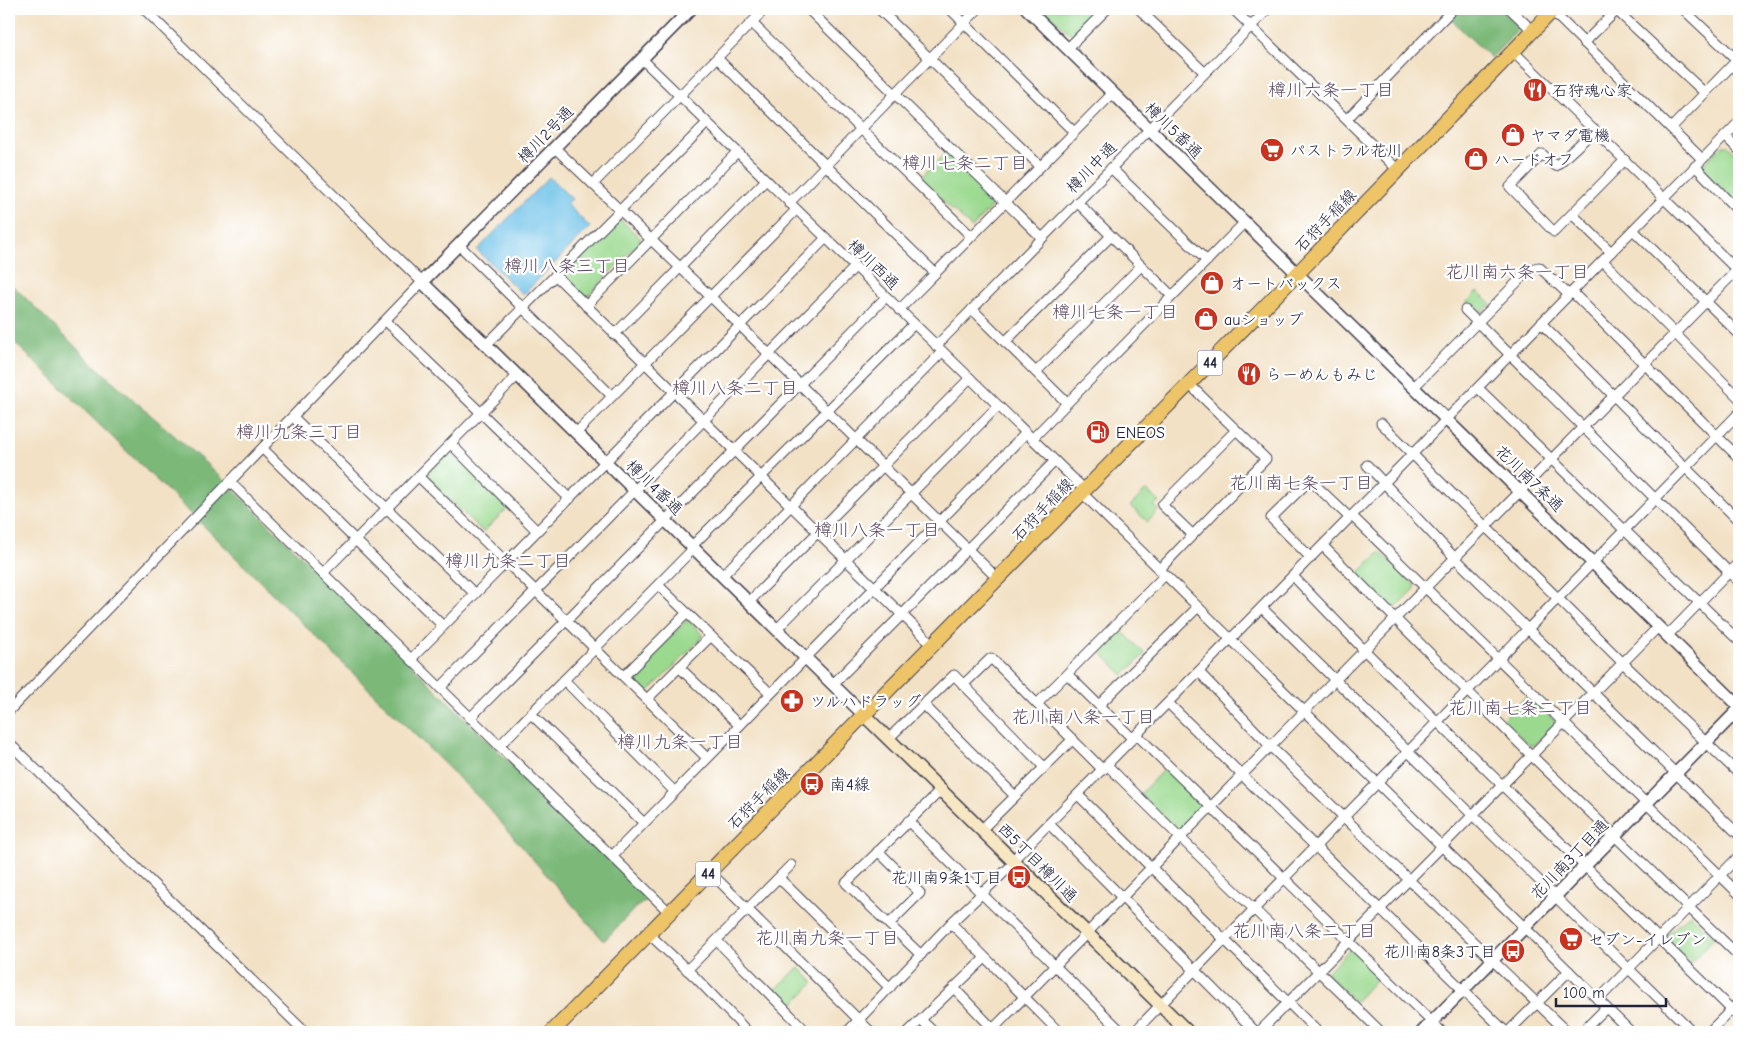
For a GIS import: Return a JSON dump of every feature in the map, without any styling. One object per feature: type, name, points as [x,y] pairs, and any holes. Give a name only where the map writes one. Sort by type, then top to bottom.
[{"type":"main road","name":"石狩手稲線","points":[[552,1032],[1297,274],[1553,10]]},
{"type":"main road","name":"西5丁目樽川通","points":[[864,715],[1188,1032]]},
{"type":"street","points":[[9,711],[231,483],[422,282],[144,9]]},
{"type":"street","name":"樽川2号通","points":[[422,282],[691,9]]},
{"type":"street","points":[[593,184],[681,97],[765,9]]},
{"type":"street","points":[[808,9],[1042,238]]},
{"type":"street","points":[[879,9],[1040,166]]},
{"type":"street","points":[[950,9],[1074,132]]},
{"type":"street","points":[[789,202],[978,9]]},
{"type":"street","name":"樽川5番通","points":[[1027,9],[1297,274]]},
{"type":"street","points":[[1068,48],[1107,9]]},
{"type":"street","points":[[1139,9],[1204,72]]},
{"type":"street","points":[[1233,9],[1398,170]]},
{"type":"street","name":"樽川中通","points":[[722,576],[856,439],[939,349],[972,309],[1268,9]]},
{"type":"street","points":[[1347,119],[1453,9]]},
{"type":"street","points":[[1510,9],[1533,30]]},
{"type":"street","points":[[1671,128],[1738,59],[1683,9]]},
{"type":"street","points":[[1553,10],[1671,128],[1739,212]]},
{"type":"street","points":[[1584,43],[1617,10],[1705,93]]},
{"type":"street","points":[[752,23],[971,236]]},
{"type":"street","points":[[954,988],[993,1031],[1334,680],[1738,270],[1513,51]]},
{"type":"street","name":"樽川西通","points":[[642,59],[1055,461],[1162,572],[1631,1032]]},
{"type":"street","points":[[718,59],[935,273]]},
{"type":"street","points":[[899,310],[1113,93]]},
{"type":"street","points":[[847,1032],[1048,824],[1739,122]]},
{"type":"street","points":[[486,345],[707,123]]},
{"type":"street","points":[[1595,130],[1556,166],[1542,154],[1510,187],[1554,232],[1625,160]]},
{"type":"street","points":[[1725,136],[1739,150]]},
{"type":"street","points":[[555,148],[711,297],[998,579]]},
{"type":"street","points":[[586,306],[737,152]]},
{"type":"street","points":[[1111,168],[1207,261]]},
{"type":"street","points":[[614,335],[766,180]]},
{"type":"street","points":[[1077,202],[1172,296]]},
{"type":"street","points":[[576,433],[796,210]]},
{"type":"street","points":[[1572,214],[1611,252]]},
{"type":"street","points":[[612,856],[938,520],[1029,436],[1067,404],[1245,222]]},
{"type":"street","points":[[1633,230],[1739,334]]},
{"type":"street","points":[[1005,342],[1111,236]]},
{"type":"street","points":[[411,659],[826,238]]},
{"type":"street","points":[[459,245],[612,396]]},
{"type":"street","points":[[1603,261],[1739,398]]},
{"type":"street","points":[[1036,372],[1141,266]]},
{"type":"street","points":[[440,688],[703,422],[768,353],[855,267]]},
{"type":"street","points":[[1414,387],[1530,268],[1539,267],[1644,364],[1739,458]]},
{"type":"street","name":"花川南7条通","points":[[1297,274],[1739,708]]},
{"type":"street","points":[[555,275],[614,335],[933,645]]},
{"type":"street","name":"樽川4番通","points":[[422,282],[864,715]]},
{"type":"street","points":[[470,718],[886,297]]},
{"type":"street","points":[[972,309],[1067,404]]},
{"type":"street","points":[[1465,310],[1657,498],[1739,582]]},
{"type":"street","points":[[386,321],[570,499]]},
{"type":"street","points":[[1541,323],[1739,521]]},
{"type":"street","points":[[499,746],[914,324]]},
{"type":"street","points":[[323,573],[518,376]]},
{"type":"street","points":[[749,602],[970,378]]},
{"type":"street","points":[[1037,704],[1266,459],[1189,384]]},
{"type":"street","points":[[1478,388],[1739,641]]},
{"type":"street","points":[[777,629],[998,406]]},
{"type":"street","points":[[1134,1032],[1594,564],[1739,413]]},
{"type":"street","points":[[293,417],[475,594]]},
{"type":"street","points":[[1381,424],[1623,663],[1739,774]]},
{"type":"street","points":[[1193,535],[1162,505],[1236,430]]},
{"type":"street","points":[[451,444],[538,531]]},
{"type":"street","points":[[263,449],[443,626]]},
{"type":"street","points":[[834,684],[1055,461]]},
{"type":"street","points":[[1366,465],[1454,558],[1739,835]]},
{"type":"street","points":[[419,477],[707,758]]},
{"type":"street","points":[[1311,558],[1271,518],[1310,480],[1425,588],[1739,894]]},
{"type":"street","points":[[231,483],[670,912]]},
{"type":"street","points":[[1323,546],[1532,756],[1739,956]]},
{"type":"street","points":[[1667,636],[1739,562]]},
{"type":"street","points":[[1294,576],[1364,650],[1439,721],[1657,939],[1739,1017]]},
{"type":"street","points":[[658,585],[770,693]]},
{"type":"street","points":[[1099,705],[1198,607]]},
{"type":"street","points":[[1262,608],[1693,1032]]},
{"type":"street","points":[[624,676],[687,613]]},
{"type":"street","points":[[1048,824],[1121,899],[1258,1032],[1350,941],[1658,627]]},
{"type":"street","points":[[647,699],[711,636]]},
{"type":"street","points":[[963,684],[991,658],[1072,739],[1105,767],[1255,909],[1381,1032]]},
{"type":"street","points":[[680,667],[739,725]]},
{"type":"street","points":[[1199,672],[1270,746],[1410,880],[1492,962],[1567,1032]]},
{"type":"street","points":[[1066,674],[1211,806],[1442,1032]]},
{"type":"street","points":[[889,738],[954,675],[1044,767]]},
{"type":"street","points":[[564,680],[674,791]]},
{"type":"street","points":[[1168,703],[1462,992],[1507,1032],[1568,971]]},
{"type":"street","points":[[924,705],[1015,796]]},
{"type":"street","name":"花川南3丁目通","points":[[1422,1032],[1739,708]]},
{"type":"street","points":[[531,714],[644,823]]},
{"type":"street","points":[[982,829],[1072,739]]},
{"type":"street","points":[[9,743],[305,1032]]},
{"type":"street","points":[[921,955],[846,883],[941,790]]},
{"type":"street","points":[[1078,795],[1318,1032]]},
{"type":"street","points":[[908,821],[1122,1032]]},
{"type":"street","points":[[878,851],[920,893],[889,924]]},
{"type":"street","points":[[1598,1000],[1739,856]]},
{"type":"street","points":[[687,970],[791,865]]},
{"type":"street","points":[[710,872],[871,1032]]},
{"type":"street","points":[[779,878],[890,988]]},
{"type":"street","points":[[951,923],[1059,1032]]},
{"type":"street","points":[[649,934],[748,1032]]},
{"type":"street","points":[[717,941],[807,1032]]},
{"type":"street","points":[[908,1032],[985,958]]},
{"type":"street","points":[[1709,1032],[1739,1002]]},
{"type":"street","points":[[1582,1032],[1606,1008]]},
{"type":"street","points":[[921,1020],[934,1032]]},
{"type":"green space","points":[[1043,9],[1100,9],[1073,36]]},
{"type":"green space","points":[[1440,9],[1500,9],[1520,28],[1491,58]]},
{"type":"green space","points":[[1723,145],[1727,145],[1739,157],[1739,206],[1702,169],[1702,165]]},
{"type":"green space","points":[[946,152],[996,201],[972,228],[919,179]]},
{"type":"green space","points":[[617,220],[621,220],[640,238],[640,241],[587,297],[584,297],[564,278],[564,274]]},
{"type":"green space","points":[[9,282],[93,364],[220,476],[648,899],[634,909],[604,941],[482,801],[211,533],[9,337]]},
{"type":"green space","points":[[1478,291],[1491,304],[1477,315],[1466,303]]},
{"type":"green space","points":[[449,452],[452,452],[508,508],[483,532],[427,478],[426,474]]},
{"type":"green space","points":[[1146,490],[1159,501],[1154,506],[1159,510],[1148,522],[1130,506]]},
{"type":"green space","points":[[1380,552],[1415,585],[1415,589],[1395,609],[1392,609],[1356,575]]},
{"type":"green space","points":[[686,621],[689,621],[702,634],[702,638],[648,692],[645,692],[632,679],[632,676]]},
{"type":"green space","points":[[1118,627],[1145,654],[1123,675],[1097,648]]},
{"type":"green space","points":[[1528,695],[1555,721],[1555,724],[1534,745],[1529,745],[1503,719]]},
{"type":"green space","points":[[1166,767],[1204,804],[1178,831],[1140,794]]},
{"type":"green space","points":[[1688,915],[1691,915],[1714,938],[1691,963],[1667,940],[1668,934]]},
{"type":"green space","points":[[1349,950],[1353,950],[1379,976],[1355,1002],[1328,975],[1328,971]]},
{"type":"green space","points":[[799,967],[814,983],[789,1008],[773,992]]},
{"type":"water","points":[[549,177],[572,199],[567,204],[590,227],[523,295],[477,250]]},
{"type":"place","name":"石狩魂心家","points":[[1535,90]]},
{"type":"place","name":"ヤマダ電機","points":[[1513,135]]},
{"type":"place","name":"パストラル花川","points":[[1272,150]]},
{"type":"place","name":"ハードオフ","points":[[1476,159]]},
{"type":"place","name":"オートバックス","points":[[1212,283]]},
{"type":"place","name":"auショップ","points":[[1206,319]]},
{"type":"place","name":"らーめんもみじ","points":[[1249,374]]},
{"type":"place","name":"ENEOS","points":[[1098,432]]},
{"type":"place","name":"ツルハドラッグ","points":[[792,701]]},
{"type":"place","name":"南4線","points":[[812,784]]},
{"type":"place","name":"花川南9条1丁目","points":[[1019,877]]},
{"type":"place","name":"セブン-イレブン","points":[[1571,939]]},
{"type":"place","name":"花川南8条3丁目","points":[[1513,951]]},
{"type":"district","name":"樽川六条一丁目","points":[[1331,90]]},
{"type":"district","name":"樽川七条二丁目","points":[[965,163]]},
{"type":"district","name":"樽川八条三丁目","points":[[567,266]]},
{"type":"district","name":"花川南六条一丁目","points":[[1517,272]]},
{"type":"district","name":"樽川七条一丁目","points":[[1115,312]]},
{"type":"district","name":"樽川八条二丁目","points":[[735,388]]},
{"type":"district","name":"樽川九条三丁目","points":[[299,432]]},
{"type":"district","name":"花川南七条一丁目","points":[[1301,483]]},
{"type":"district","name":"樽川八条一丁目","points":[[877,530]]},
{"type":"district","name":"樽川九条二丁目","points":[[508,561]]},
{"type":"district","name":"花川南七条二丁目","points":[[1520,708]]},
{"type":"district","name":"花川南八条一丁目","points":[[1083,717]]},
{"type":"district","name":"樽川九条一丁目","points":[[680,742]]},
{"type":"district","name":"花川南八条二丁目","points":[[1304,931]]},
{"type":"district","name":"花川南九条一丁目","points":[[827,938]]}]
